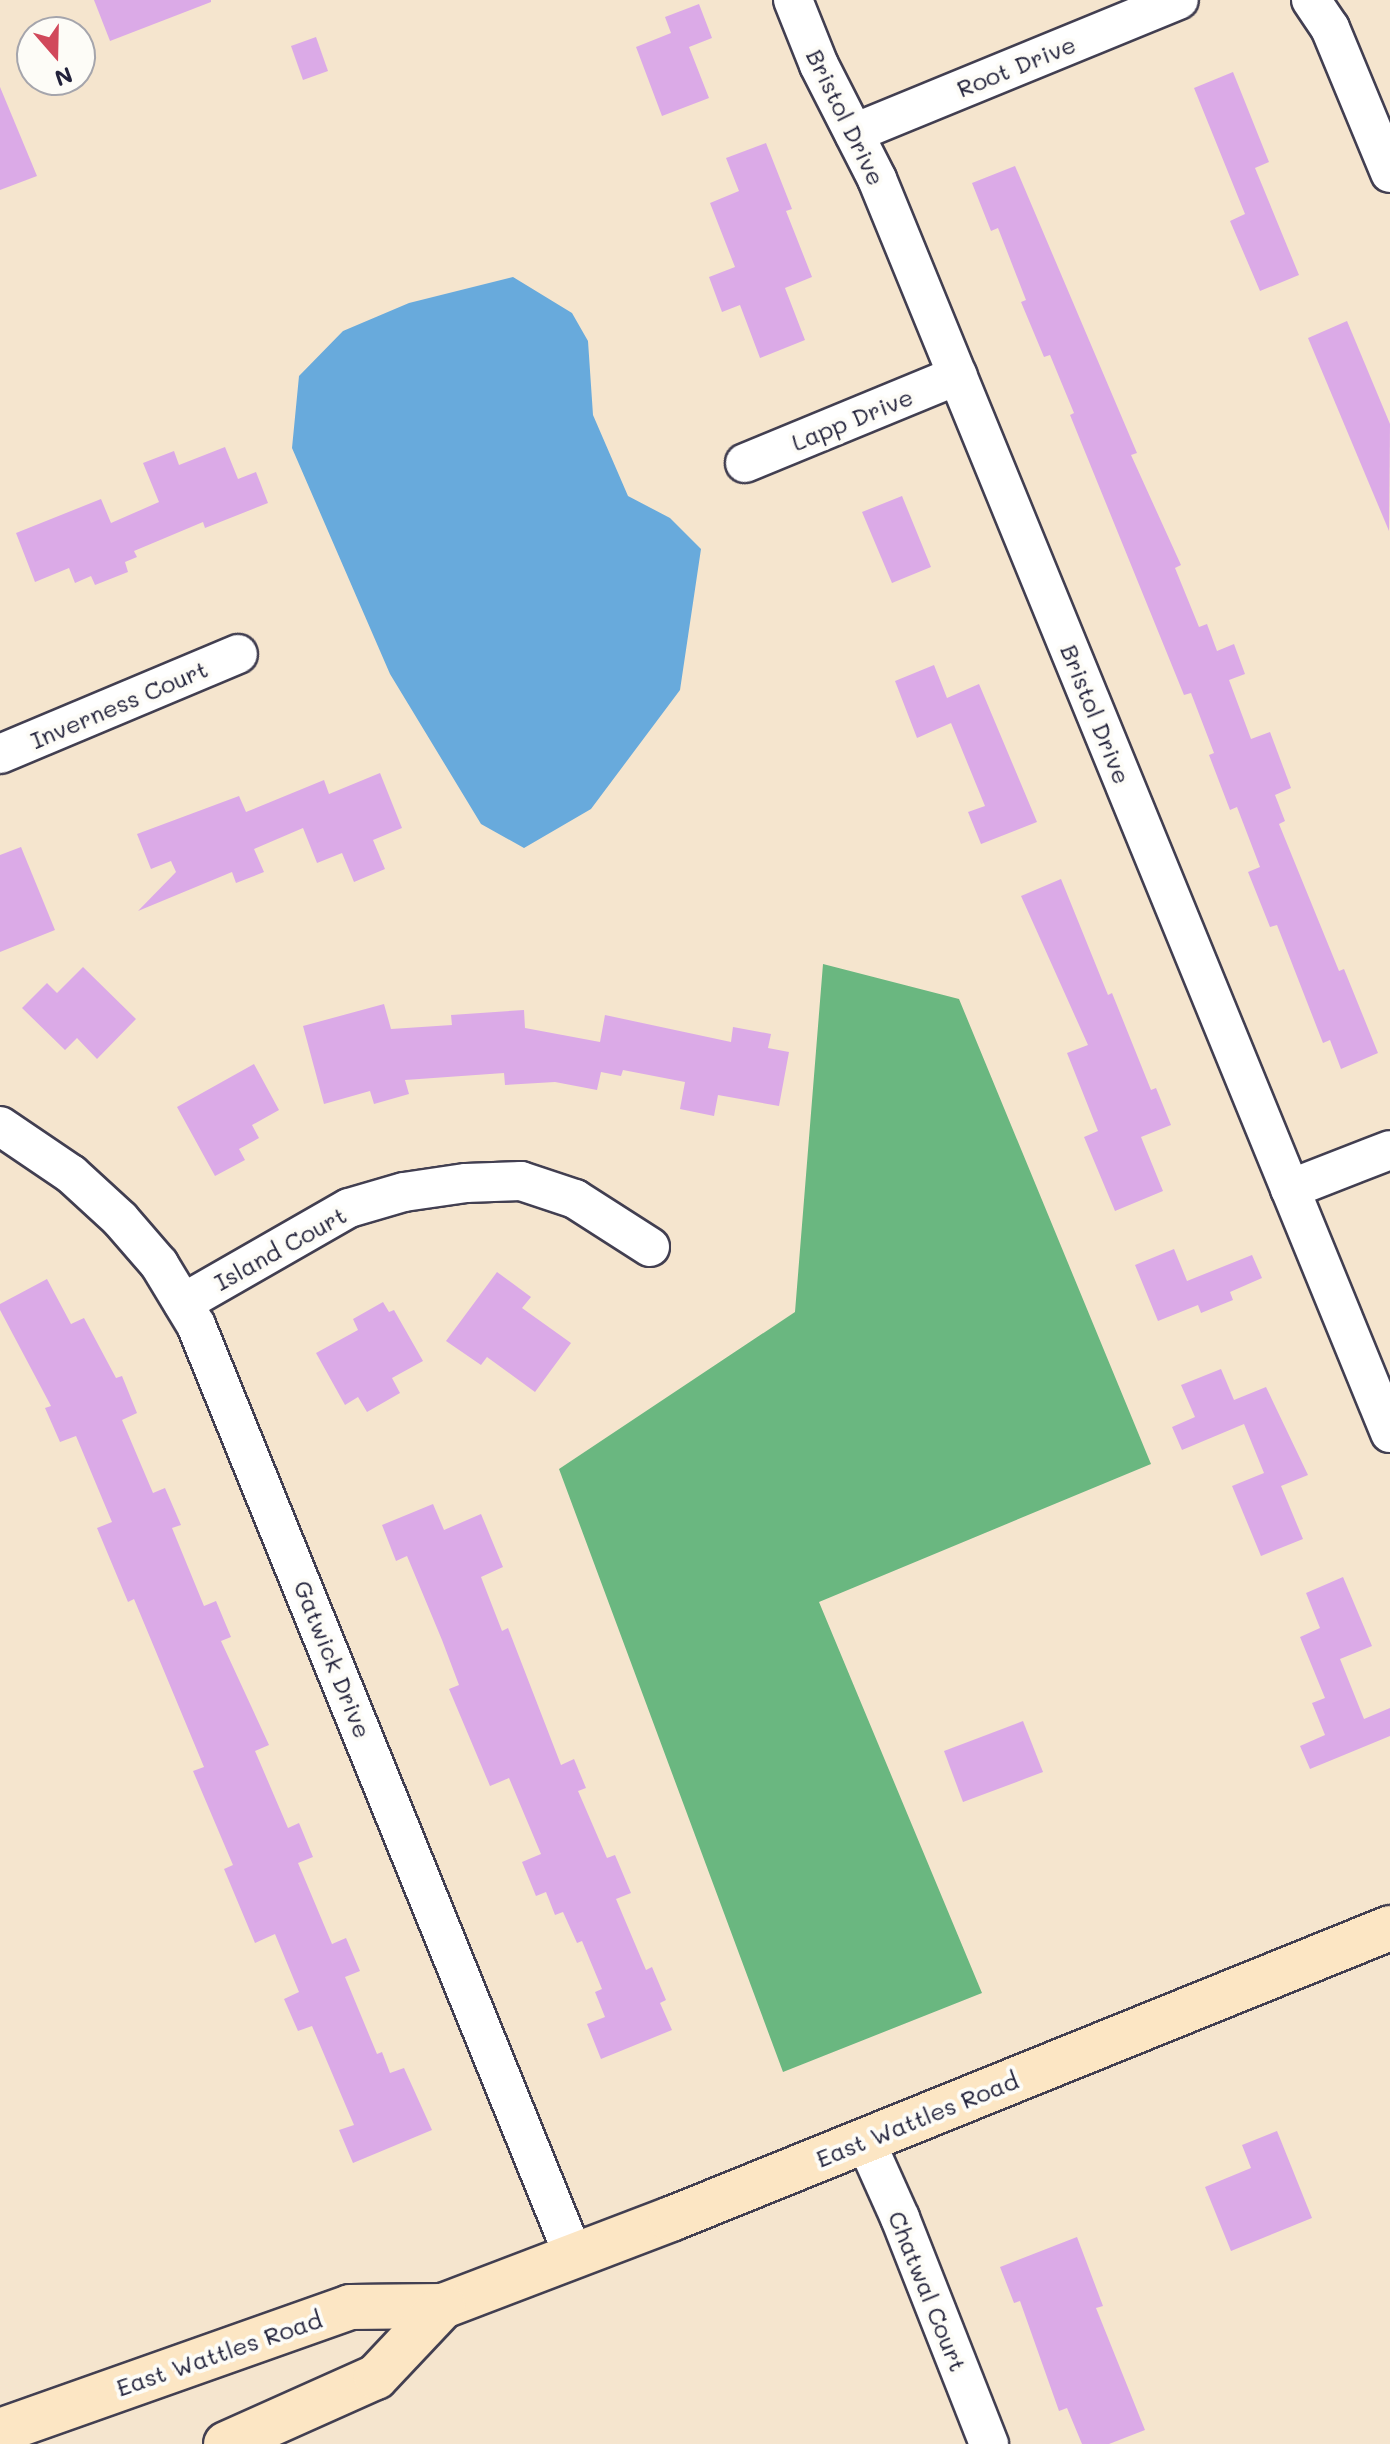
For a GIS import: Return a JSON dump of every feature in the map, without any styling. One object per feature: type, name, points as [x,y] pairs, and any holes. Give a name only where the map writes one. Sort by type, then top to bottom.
[{"type":"main road","name":"East Wattles Road","points":[[0,2431],[350,2307],[443,2306],[574,2257],[1390,1928]]},
{"type":"main road","name":"East Wattles Road","points":[[226,2444],[376,2377],[443,2306]]},
{"type":"street","name":"Bristol Drive","points":[[793,0],[958,375],[1390,1433]]},
{"type":"street","name":"Root Drive","points":[[854,133],[1179,0]]},
{"type":"street","points":[[1311,0],[1330,28],[1390,173]]},
{"type":"street","name":"Lapp Drive","points":[[745,463],[958,375]]},
{"type":"street","name":"Inverness Court","points":[[0,754],[238,654]]},
{"type":"street","name":"Gatwick Drive","points":[[0,1126],[71,1174],[120,1219],[159,1264],[213,1361],[574,2257]]},
{"type":"street","points":[[1290,1189],[1390,1150]]},
{"type":"street","name":"Island Court","points":[[183,1303],[281,1244],[349,1208],[404,1192],[466,1183],[521,1181],[575,1199],[650,1247]]},
{"type":"street","name":"Chatwal Court","points":[[865,2140],[900,2218],[989,2444]]},
{"type":"green space","points":[[823,964],[959,999],[1151,1464],[819,1602],[982,1993],[783,2072],[559,1469],[795,1312]]},
{"type":"water","points":[[513,277],[572,313],[588,341],[593,415],[628,496],[670,518],[701,549],[680,690],[591,809],[524,848],[481,824],[390,674],[292,448],[299,376],[343,331],[409,303]]},
{"type":"building","points":[[94,0],[211,0],[211,2],[110,41]]},
{"type":"building","points":[[699,4],[712,38],[689,47],[709,98],[662,116],[636,47],[671,33],[665,17]]},
{"type":"building","points":[[316,37],[328,71],[303,80],[291,46]]},
{"type":"building","points":[[1233,72],[1269,162],[1255,168],[1299,275],[1260,291],[1230,221],[1245,214],[1194,88]]},
{"type":"building","points":[[0,87],[37,176],[0,190]]},
{"type":"building","points":[[766,143],[792,209],[786,211],[812,277],[785,288],[805,340],[760,358],[740,305],[722,312],[709,277],[735,267],[710,203],[739,191],[726,158]]},
{"type":"building","points":[[1015,166],[1137,453],[1131,455],[1181,565],[1175,568],[1199,627],[1207,624],[1217,651],[1234,644],[1245,674],[1229,680],[1251,739],[1270,732],[1291,788],[1275,795],[1285,821],[1279,824],[1339,971],[1344,969],[1378,1053],[1341,1069],[1330,1040],[1323,1043],[1277,925],[1270,927],[1248,872],[1260,867],[1237,807],[1230,810],[1209,755],[1214,753],[1191,693],[1184,695],[1070,415],[1074,413],[1050,355],[1044,357],[1021,302],[1026,300],[998,228],[991,231],[972,183]]},
{"type":"building","points":[[1347,321],[1390,424],[1389,531],[1308,338]]},
{"type":"building","points":[[225,447],[238,479],[256,472],[268,503],[205,528],[203,522],[134,551],[137,557],[125,562],[128,572],[95,585],[91,576],[75,583],[69,568],[35,582],[16,533],[101,499],[111,523],[159,502],[143,463],[174,451],[179,465]]},
{"type":"building","points":[[902,496],[931,567],[892,583],[862,512]]},
{"type":"building","points":[[934,665],[947,698],[979,684],[1037,822],[981,844],[968,812],[985,806],[951,723],[917,738],[895,681]]},
{"type":"building","points":[[380,773],[402,828],[373,840],[385,869],[354,882],[342,853],[317,863],[303,828],[254,849],[264,872],[236,883],[232,872],[138,911],[176,872],[171,861],[151,869],[137,834],[239,796],[246,812],[324,780],[329,794]]},
{"type":"building","points":[[21,847],[55,930],[0,952],[0,855]]},
{"type":"building","points":[[1061,879],[1108,995],[1112,993],[1151,1090],[1156,1088],[1171,1125],[1141,1137],[1163,1191],[1115,1211],[1084,1137],[1098,1131],[1067,1053],[1088,1045],[1021,896]]},
{"type":"building","points":[[83,967],[136,1019],[97,1059],[77,1038],[65,1050],[22,1008],[47,983],[57,993]]},
{"type":"building","points":[[384,1004],[391,1029],[452,1025],[451,1015],[524,1010],[525,1028],[600,1042],[605,1015],[731,1042],[733,1027],[771,1034],[768,1048],[789,1052],[779,1106],[718,1095],[714,1116],[680,1109],[685,1082],[623,1070],[621,1076],[601,1072],[597,1090],[555,1082],[505,1085],[504,1073],[405,1080],[409,1094],[374,1104],[370,1091],[324,1104],[303,1026]]},
{"type":"building","points":[[254,1064],[279,1110],[252,1125],[259,1138],[239,1149],[245,1160],[215,1176],[177,1107]]},
{"type":"building","points":[[1174,1249],[1187,1281],[1252,1255],[1262,1278],[1230,1292],[1233,1300],[1201,1313],[1198,1305],[1158,1321],[1135,1265]]},
{"type":"building","points":[[497,1272],[531,1297],[522,1308],[571,1343],[535,1392],[487,1357],[481,1365],[446,1341]]},
{"type":"building","points":[[47,1279],[71,1324],[84,1318],[116,1378],[122,1376],[137,1413],[122,1420],[153,1493],[165,1488],[181,1525],[172,1528],[204,1606],[216,1601],[231,1637],[221,1641],[269,1745],[255,1751],[288,1828],[299,1823],[313,1857],[298,1863],[332,1944],[346,1938],[360,1971],[345,1977],[377,2054],[382,2052],[390,2073],[404,2068],[432,2130],[353,2163],[339,2130],[354,2125],[312,2026],[298,2031],[284,1999],[299,1992],[275,1934],[255,1943],[224,1869],[233,1865],[193,1771],[204,1767],[134,1599],[128,1602],[97,1528],[112,1522],[76,1436],[60,1442],[45,1408],[51,1406],[0,1310],[0,1304]]},
{"type":"building","points":[[383,1302],[389,1312],[394,1310],[423,1361],[392,1378],[400,1393],[367,1412],[358,1397],[345,1405],[316,1353],[358,1330],[353,1319]]},
{"type":"building","points":[[1221,1369],[1234,1400],[1266,1387],[1308,1475],[1281,1486],[1303,1539],[1261,1556],[1232,1486],[1264,1473],[1244,1424],[1182,1450],[1172,1427],[1195,1417],[1181,1385]]},
{"type":"building","points":[[433,1504],[444,1530],[481,1514],[503,1567],[481,1577],[502,1631],[508,1628],[561,1765],[574,1759],[586,1788],[578,1791],[607,1858],[615,1855],[631,1893],[616,1899],[646,1970],[652,1967],[666,2000],[660,2003],[672,2030],[601,2059],[587,2024],[605,2017],[595,1992],[602,1989],[582,1941],[577,1943],[563,1912],[555,1915],[546,1892],[536,1896],[522,1862],[541,1854],[509,1778],[490,1786],[449,1689],[459,1685],[442,1640],[407,1556],[396,1561],[382,1525]]},
{"type":"building","points":[[1343,1577],[1372,1646],[1340,1659],[1364,1719],[1390,1708],[1390,1736],[1310,1769],[1300,1746],[1325,1735],[1312,1703],[1325,1698],[1300,1637],[1320,1628],[1306,1593]]},
{"type":"building","points":[[1023,1721],[1043,1772],[963,1802],[944,1751]]},
{"type":"building","points":[[1277,2131],[1312,2218],[1231,2251],[1205,2187],[1251,2168],[1242,2145]]},
{"type":"building","points":[[1077,2237],[1103,2306],[1096,2308],[1145,2430],[1109,2444],[1082,2444],[1067,2408],[1059,2411],[1020,2301],[1014,2303],[1000,2267]]}]
